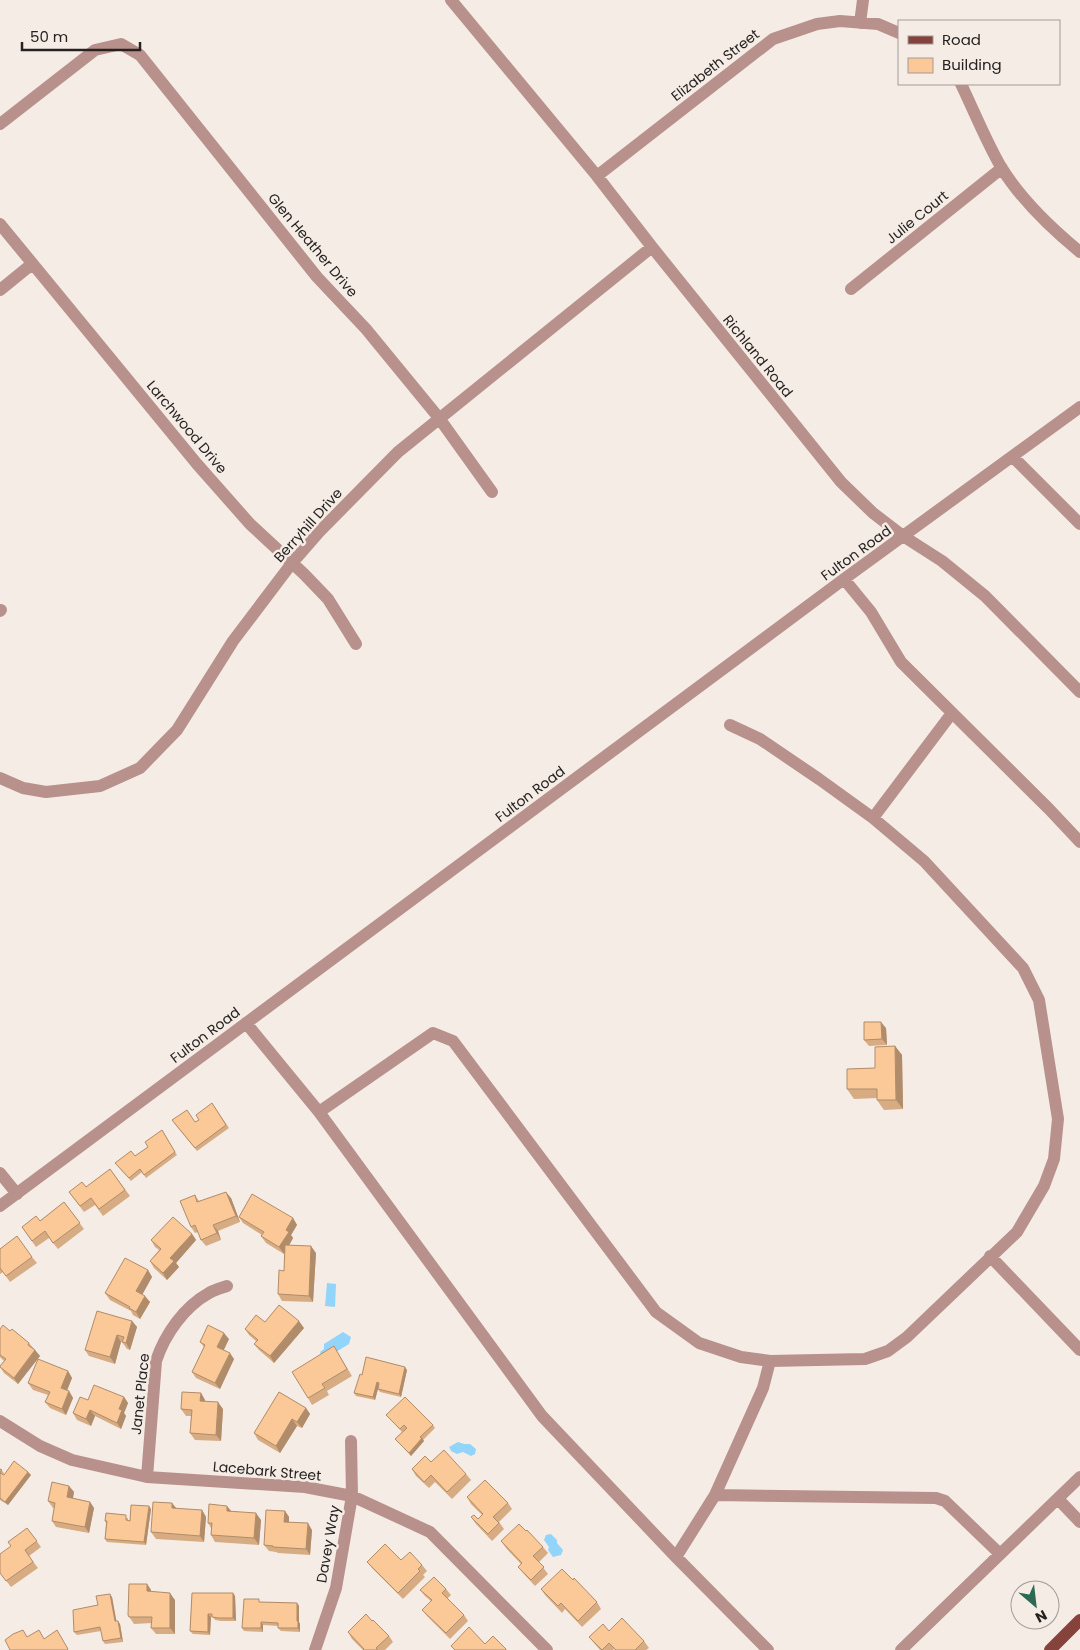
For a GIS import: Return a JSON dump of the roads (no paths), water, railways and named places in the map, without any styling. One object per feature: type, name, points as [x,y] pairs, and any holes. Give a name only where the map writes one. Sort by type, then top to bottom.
[{"type":"main road","points":[[1050,1650],[1080,1620]]},
{"type":"street","name":"Richland Road","points":[[451,0],[597,176],[652,248],[841,482],[872,512],[903,536],[942,561],[986,596],[1080,692]]},
{"type":"street","points":[[860,23],[863,0]]},
{"type":"street","name":"Elizabeth Street","points":[[597,176],[773,39],[817,24],[840,21],[878,24],[898,33]]},
{"type":"street","name":"Glen Heather Drive","points":[[0,124],[95,50],[121,44],[140,55],[317,277],[366,330],[439,418],[492,492]]},
{"type":"street","points":[[961,85],[1002,168],[1021,194],[1061,236],[1080,252]]},
{"type":"street","name":"Julie Court","points":[[851,289],[1002,168]]},
{"type":"street","name":"Larchwood Drive","points":[[0,224],[204,472],[250,524],[328,598],[356,644]]},
{"type":"street","name":"Berryhill Drive","points":[[0,778],[23,788],[46,792],[100,786],[140,768],[177,730],[233,641],[292,563],[319,532],[398,452],[652,248]]},
{"type":"street","points":[[0,290],[32,264]]},
{"type":"street","name":"Fulton Road","points":[[0,1206],[844,579],[1080,407]]},
{"type":"street","points":[[1013,457],[1080,524]]},
{"type":"street","points":[[844,579],[871,612],[901,662],[1050,809],[1080,842]]},
{"type":"street","points":[[873,818],[952,712]]},
{"type":"street","points":[[319,1112],[433,1033],[453,1040],[656,1312],[699,1343],[741,1357],[770,1361],[865,1359],[888,1351],[907,1337],[1017,1232],[1044,1186],[1054,1159],[1058,1119],[1039,1000],[1023,968],[924,861],[873,818],[760,739],[730,725]]},
{"type":"street","points":[[246,1023],[319,1112],[542,1416],[676,1557],[768,1650]]},
{"type":"street","points":[[0,1173],[17,1194]]},
{"type":"street","points":[[990,1256],[1080,1350]]},
{"type":"street","name":"Janet Place","points":[[147,1477],[156,1361],[161,1348],[180,1316],[208,1294],[227,1286]]},
{"type":"street","points":[[676,1557],[715,1495],[763,1388],[770,1361]]},
{"type":"street","name":"Lacebark Street","points":[[0,1421],[40,1446],[72,1460],[147,1477],[305,1487],[352,1496],[430,1532],[547,1650]]},
{"type":"street","name":"Davey Way","points":[[315,1650],[336,1588],[352,1496],[351,1441]]},
{"type":"street","points":[[902,1650],[1080,1477]]},
{"type":"street","points":[[715,1495],[936,1498],[945,1501],[1000,1554]]},
{"type":"street","points":[[1058,1498],[1080,1522]]},
{"type":"water","points":[[327,1283],[336,1284],[335,1307],[325,1306]]},
{"type":"water","points":[[343,1332],[351,1337],[349,1344],[331,1355],[321,1355],[320,1352],[324,1349],[324,1344]]},
{"type":"water","points":[[458,1442],[470,1444],[476,1449],[475,1454],[471,1456],[463,1452],[457,1454],[451,1451],[449,1447]]},
{"type":"water","points":[[551,1534],[563,1550],[561,1555],[553,1557],[548,1550],[549,1547],[544,1540],[546,1535]]}]
